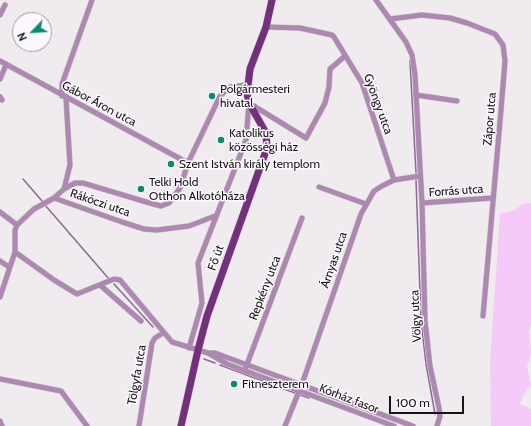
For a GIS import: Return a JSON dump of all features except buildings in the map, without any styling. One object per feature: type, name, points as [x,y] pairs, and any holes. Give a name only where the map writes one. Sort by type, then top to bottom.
[{"type":"main road","name":"Fő út","points":[[181,426],[198,350],[209,311],[267,148],[266,133],[249,103],[247,94],[250,70],[266,26],[272,0]]},
{"type":"street","points":[[64,189],[70,165],[62,84],[92,0]]},
{"type":"street","points":[[376,0],[398,29],[412,55],[416,95],[422,203]]},
{"type":"street","points":[[0,14],[5,5]]},
{"type":"street","name":"Zápor utca","points":[[390,19],[422,15],[450,18],[482,28],[495,34],[503,45],[505,61],[482,316]]},
{"type":"street","name":"Gyöngy utca","points":[[266,26],[296,28],[332,35],[362,83],[394,180]]},
{"type":"street","points":[[249,103],[306,138],[325,103],[329,87],[330,69],[345,56]]},
{"type":"street","name":"Gábor Áron utca","points":[[0,61],[188,163]]},
{"type":"street","points":[[0,79],[6,65]]},
{"type":"street","points":[[54,198],[64,189],[75,183],[84,183],[161,206],[169,203],[176,196],[183,182],[188,163],[224,91],[230,87],[248,85]]},
{"type":"street","points":[[416,95],[457,101]]},
{"type":"street","name":"Fő út","points":[[189,348],[202,303],[198,263],[215,216],[246,140],[249,103]]},
{"type":"street","name":"Árnyas utca","points":[[285,426],[302,384],[361,214],[366,204],[374,192],[394,180],[420,176]]},
{"type":"street","points":[[319,187],[366,204]]},
{"type":"street","name":"Rákóczi utca","points":[[17,225],[34,209],[54,198],[130,224],[157,230],[189,226],[215,216]]},
{"type":"street","name":"Forrás utca","points":[[422,203],[492,198]]},
{"type":"street","name":"Völgy utca","points":[[422,203],[425,321],[430,366],[440,416],[437,426]]},
{"type":"street","points":[[0,212],[17,225],[15,230],[15,252],[0,297]]},
{"type":"street","name":"Repkény utca","points":[[245,371],[302,218]]},
{"type":"street","points":[[15,252],[54,280],[77,294],[114,279],[120,280],[172,342],[198,350]]},
{"type":"street","points":[[0,261],[9,267]]},
{"type":"street","points":[[100,285],[141,321]]},
{"type":"street","name":"Tölgyfa utca","points":[[139,426],[152,343],[155,338],[163,333]]},
{"type":"street","name":"Kórház fasor","points":[[198,350],[208,353],[217,360],[299,391],[392,423],[413,426]]},
{"type":"street","name":"Kórház fasor","points":[[208,353],[215,352],[302,384],[392,423]]},
{"type":"street","points":[[0,379],[61,391],[87,426]]},
{"type":"street","points":[[0,421],[2,426]]},
{"type":"shaded area","points":[[525,203],[531,203],[531,323],[529,332],[531,354],[527,367],[531,385],[523,396],[520,404],[531,409],[531,426],[491,426],[490,363],[500,213],[512,211]]},
{"type":"waterway","points":[[410,61],[416,173]]},
{"type":"waterway","points":[[23,179],[43,202]]},
{"type":"waterway","points":[[416,180],[421,321],[426,364],[435,414]]},
{"type":"waterway","points":[[45,205],[109,279]]},
{"type":"waterway","points":[[114,284],[153,327]]},
{"type":"waterway","points":[[204,359],[215,363]]},
{"type":"waterway","points":[[220,365],[295,393]]},
{"type":"waterway","points":[[300,395],[309,398]]},
{"type":"place","name":"Polgármesteri hivatal","points":[[212,96]]},
{"type":"place","name":"Katolikus közösségi ház","points":[[221,140]]},
{"type":"place","name":"Szent István király templom","points":[[171,164]]},
{"type":"place","name":"Telki Hold Otthon Alkotóháza","points":[[141,189]]},
{"type":"place","name":"Fitneszterem","points":[[234,384]]}]
